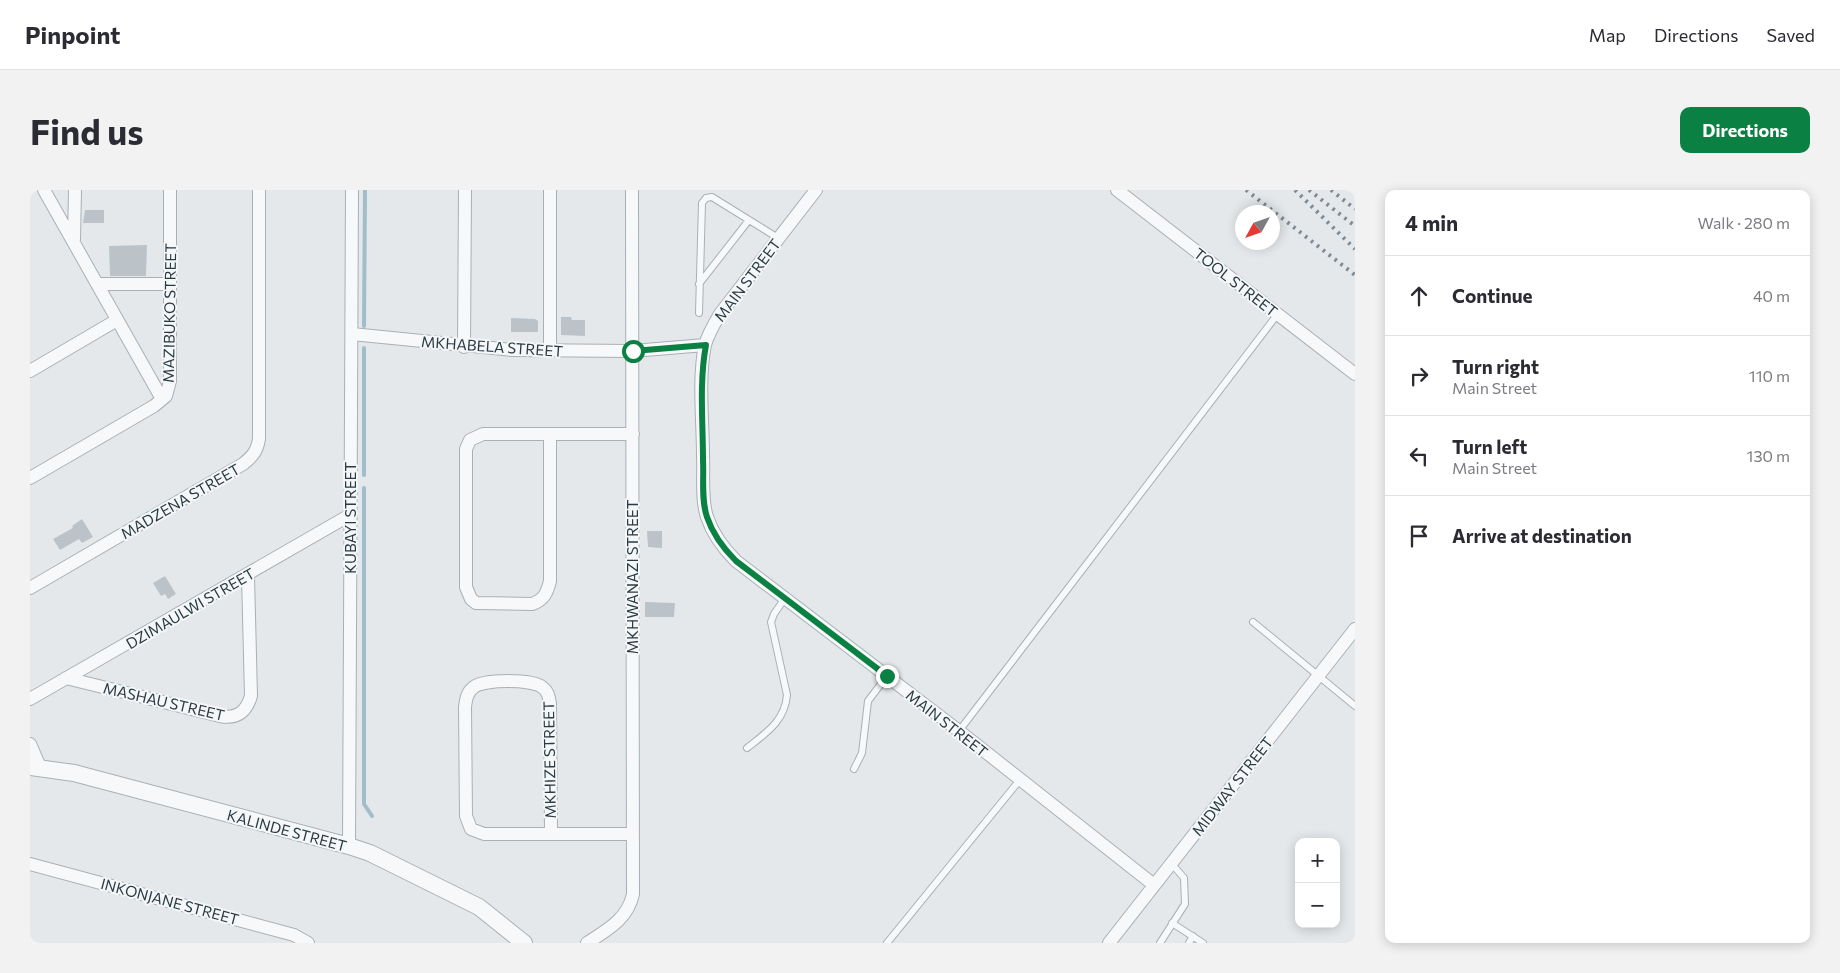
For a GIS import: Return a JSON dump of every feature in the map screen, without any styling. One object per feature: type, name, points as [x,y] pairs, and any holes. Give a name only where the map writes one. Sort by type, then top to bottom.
[{"type":"street","points":[[44,190],[162,399]]},
{"type":"street","points":[[74,242],[75,190]]},
{"type":"street","name":"MAZIBUKO STREET","points":[[30,478],[166,396],[170,381],[170,190]]},
{"type":"street","name":"MADZENA STREET","points":[[30,588],[244,464],[252,457],[259,439],[259,190]]},
{"type":"street","name":"KUBAYI STREET","points":[[349,846],[352,190]]},
{"type":"street","points":[[464,347],[465,190]]},
{"type":"street","points":[[550,190],[550,350]]},
{"type":"street","name":"MKHWANAZI STREET","points":[[587,943],[618,921],[631,903],[633,883],[632,190]]},
{"type":"street","name":"MAIN STREET","points":[[816,190],[720,314],[706,345],[702,381],[706,516],[722,547],[736,561],[959,731],[1154,885]]},
{"type":"street","name":"TOOL STREET","points":[[1117,190],[1355,374]]},
{"type":"street","points":[[97,284],[170,284]]},
{"type":"street","points":[[30,371],[117,320]]},
{"type":"street","name":"MKHABELA STREET","points":[[352,334],[464,347],[550,350],[633,351],[706,345]]},
{"type":"street","points":[[550,435],[550,581],[548,591],[539,602],[532,604],[476,603],[471,599],[466,587],[467,444],[473,437],[483,434],[633,434]]},
{"type":"street","name":"DZIMAULWI STREET","points":[[30,699],[248,576],[350,515]]},
{"type":"street","name":"MASHAU STREET","points":[[66,678],[220,716],[237,716],[244,711],[251,696],[248,576]]},
{"type":"street","name":"MIDWAY STREET","points":[[1109,943],[1355,629]]},
{"type":"street","name":"MKHIZE STREET","points":[[551,833],[550,704],[546,691],[542,686],[530,682],[488,682],[474,686],[469,691],[465,707],[467,823],[471,829],[484,834],[632,834]]},
{"type":"street","points":[[30,744],[35,767]]},
{"type":"street","name":"KALINDE STREET","points":[[35,767],[74,773],[349,846],[394,864],[479,907],[524,943]]},
{"type":"street","name":"INKONJANE STREET","points":[[30,864],[294,935],[308,943]]},
{"type":"lane","points":[[699,313],[702,203],[706,198],[712,197],[778,238]]},
{"type":"lane","points":[[700,284],[749,220]]},
{"type":"lane","points":[[959,731],[1277,315]]},
{"type":"lane","points":[[747,748],[779,721],[787,704],[787,695],[771,622],[785,598]]},
{"type":"lane","points":[[1253,622],[1355,706]]},
{"type":"lane","points":[[854,769],[862,753],[868,701],[887,676]]},
{"type":"lane","points":[[887,943],[1020,781]]},
{"type":"lane","points":[[1160,943],[1185,904],[1184,878],[1171,863]]},
{"type":"lane","points":[[1172,923],[1203,943]]},
{"type":"lane","points":[[1189,943],[1193,936]]},
{"type":"building","points":[[85,210],[104,210],[104,223],[83,223]]},
{"type":"building","points":[[147,245],[146,276],[110,276],[109,246]]},
{"type":"building","points":[[561,317],[571,317],[572,320],[585,320],[585,336],[561,335]]},
{"type":"building","points":[[511,318],[535,319],[538,321],[538,332],[511,332]]},
{"type":"building","points":[[82,519],[93,537],[82,543],[79,539],[60,550],[53,539],[73,528],[72,526]]},
{"type":"building","points":[[647,531],[662,531],[662,548],[648,547]]},
{"type":"building","points":[[165,576],[176,594],[168,599],[165,594],[161,596],[153,583]]},
{"type":"building","points":[[645,602],[675,603],[674,617],[645,617]]},
{"type":"waterway","points":[[364,326],[365,190]]},
{"type":"waterway","points":[[364,348],[364,475]]},
{"type":"waterway","points":[[364,488],[364,804],[372,816]]},
{"type":"railway","points":[[1246,190],[1355,275]]},
{"type":"railway","points":[[1295,190],[1355,249]]},
{"type":"railway","points":[[1309,190],[1355,226]]},
{"type":"railway","points":[[1331,190],[1355,209]]},
{"type":"route","points":[[633,351],[706,345],[703,356],[702,381],[704,495],[706,516],[714,533],[722,547],[736,561],[887,676]]}]
